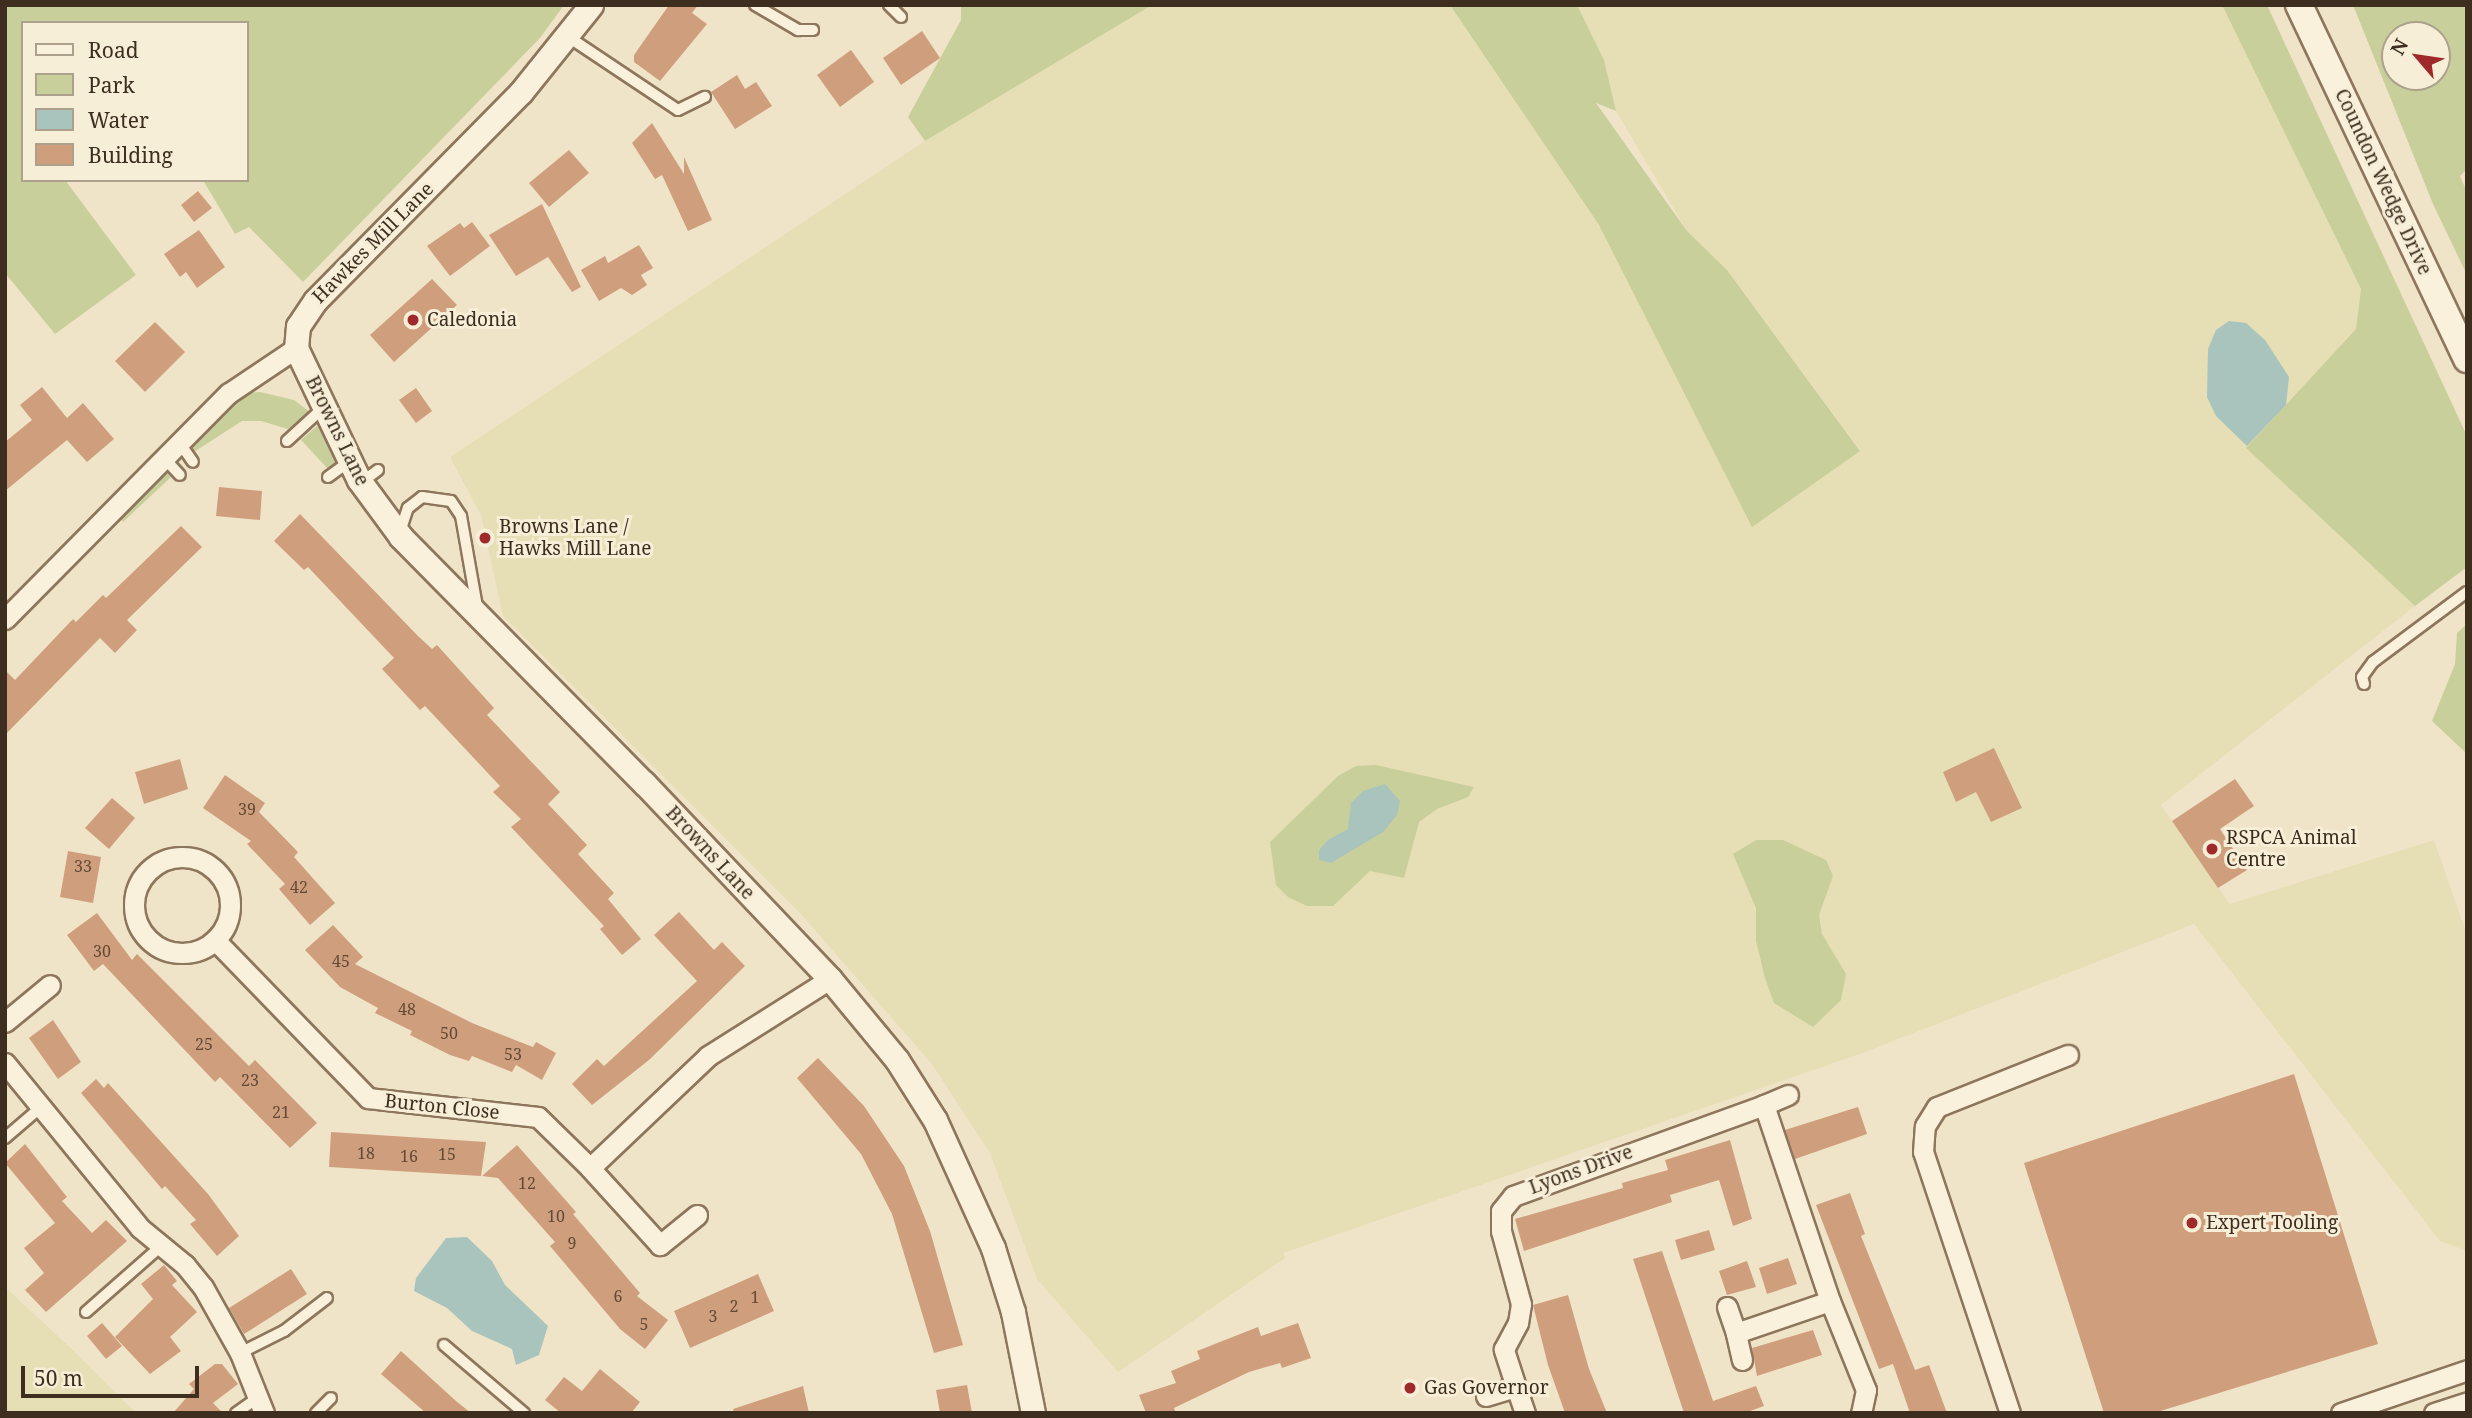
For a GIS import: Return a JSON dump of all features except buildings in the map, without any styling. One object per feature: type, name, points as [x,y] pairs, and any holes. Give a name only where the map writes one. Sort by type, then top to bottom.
[{"type":"main road","name":"Coundon Wedge Drive","points":[[2299,5],[2467,359]]},
{"type":"street","name":"Hawkes Mill Lane","points":[[296,348],[299,326],[315,300],[521,93],[592,5]]},
{"type":"street","name":"Browns Lane","points":[[296,348],[350,462],[370,476],[401,537],[830,979],[897,1060],[935,1120],[967,1186],[1013,1312],[1033,1413]]},
{"type":"street","points":[[5,619],[229,393],[296,348]]},
{"type":"street","points":[[191,858],[220,875],[228,893],[230,911],[215,940],[202,948],[177,953],[156,945],[144,934],[136,917],[135,897],[155,866],[191,858]]},
{"type":"street","name":"Burton Close","points":[[215,940],[368,1098],[538,1117],[590,1168],[660,1245],[698,1215]]},
{"type":"street","points":[[590,1168],[708,1056],[830,979]]},
{"type":"street","points":[[5,1022],[50,985]]},
{"type":"street","points":[[2010,1413],[1923,1152],[1925,1126],[1937,1107],[2068,1055]]},
{"type":"street","points":[[5,1063],[139,1228],[203,1287],[240,1353],[262,1404]]},
{"type":"street","name":"Lyons Drive","points":[[1516,1387],[1504,1349],[1518,1323],[1521,1304],[1501,1231],[1501,1211],[1513,1196],[1788,1095]]},
{"type":"street","points":[[1764,1105],[1830,1301],[1866,1390],[1861,1413]]},
{"type":"street","points":[[1736,1333],[1830,1301]]},
{"type":"street","points":[[1727,1307],[1742,1360]]},
{"type":"street","points":[[2341,1413],[2467,1370]]},
{"type":"street","points":[[1486,1396],[1516,1387],[1525,1413]]},
{"type":"street","points":[[2434,1413],[2467,1402]]},
{"type":"lane","points":[[755,5],[798,30],[813,30]]},
{"type":"lane","points":[[889,5],[901,17]]},
{"type":"lane","points":[[567,36],[670,107],[684,109],[705,97]]},
{"type":"lane","points":[[288,441],[323,407]]},
{"type":"lane","points":[[178,442],[194,462]]},
{"type":"lane","points":[[163,457],[180,474]]},
{"type":"lane","points":[[328,477],[350,462]]},
{"type":"lane","points":[[401,537],[402,517],[415,501],[429,496],[451,501],[461,516],[479,617]]},
{"type":"lane","points":[[2364,684],[2362,677],[2374,662],[2467,592]]},
{"type":"lane","points":[[5,1138],[41,1107]]},
{"type":"lane","points":[[86,1312],[161,1246]]},
{"type":"lane","points":[[240,1353],[284,1331],[327,1297]]},
{"type":"lane","points":[[444,1345],[524,1413]]},
{"type":"lane","points":[[316,1413],[331,1398]]},
{"type":"lane","points":[[236,1413],[262,1404]]},
{"type":"shaded area","points":[[1152,5],[1450,5],[1599,225],[1840,461],[1860,450],[1727,270],[1687,231],[1616,111],[1604,60],[1577,5],[2222,5],[2361,289],[2356,329],[2246,448],[2415,606],[2161,805],[2230,904],[2434,840],[2467,935],[2467,1251],[2440,1241],[2194,924],[1857,1055],[1283,1253],[1285,1258],[1118,1372],[1037,1279],[990,1153],[932,1064],[800,913],[503,616],[481,515],[450,457],[925,141]]},
{"type":"shaded area","points":[[5,1287],[76,1353],[136,1413],[5,1413]]},
{"type":"green space","points":[[5,5],[564,5],[540,38],[303,282],[249,227],[235,234],[204,182],[248,182],[248,21],[21,21],[21,182],[66,182],[136,275],[55,334],[5,273]]},
{"type":"green space","points":[[961,5],[1152,5],[925,141],[908,117],[961,20]]},
{"type":"green space","points":[[1450,5],[1577,5],[1604,60],[1616,111],[1596,103],[1687,231],[1727,270],[1860,451],[1752,527],[1599,225]]},
{"type":"green space","points":[[2222,5],[2267,5],[2467,436],[2467,567],[2415,606],[2246,448],[2356,329],[2361,289]]},
{"type":"green space","points":[[2353,5],[2467,5],[2467,169],[2460,176],[2467,192],[2467,275],[2433,204],[2388,91],[2451,91],[2451,21],[2381,21],[2381,75]]},
{"type":"green space","points":[[260,392],[294,400],[310,412],[288,429],[261,421],[242,421],[194,452],[188,444],[221,412],[247,393]]},
{"type":"green space","points":[[318,425],[338,462],[328,469],[301,440]]},
{"type":"green space","points":[[163,470],[171,477],[123,522],[117,516]]},
{"type":"green space","points":[[2467,624],[2467,754],[2432,721],[2455,664],[2457,633]]},
{"type":"green space","points":[[1376,765],[1474,787],[1468,797],[1437,809],[1419,822],[1404,878],[1370,871],[1333,906],[1307,906],[1288,897],[1276,885],[1270,842],[1338,776],[1356,766]]},
{"type":"green space","points":[[1756,840],[1783,840],[1826,860],[1833,876],[1819,915],[1822,934],[1846,974],[1841,1000],[1813,1027],[1774,1003],[1765,978],[1756,941],[1756,908],[1733,854]]},
{"type":"water","points":[[2229,321],[2246,323],[2265,340],[2289,377],[2286,405],[2247,446],[2216,416],[2207,397],[2208,349],[2216,330]]},
{"type":"water","points":[[1385,784],[1400,801],[1397,815],[1383,832],[1331,863],[1319,860],[1319,850],[1328,840],[1348,829],[1351,803],[1363,791]]},
{"type":"water","points":[[467,1237],[492,1261],[505,1285],[548,1326],[539,1355],[516,1365],[512,1349],[472,1331],[447,1308],[414,1291],[416,1278],[446,1238]]},
{"type":"place","name":"Caledonia","points":[[413,320]]},
{"type":"place","name":"Browns Lane / Hawks Mill Lane","points":[[485,538]]},
{"type":"place","name":"RSPCA Animal Centre","points":[[2212,849]]},
{"type":"place","name":"Expert Tooling","points":[[2192,1223]]},
{"type":"place","name":"Gas Governor","points":[[1410,1388]]}]
